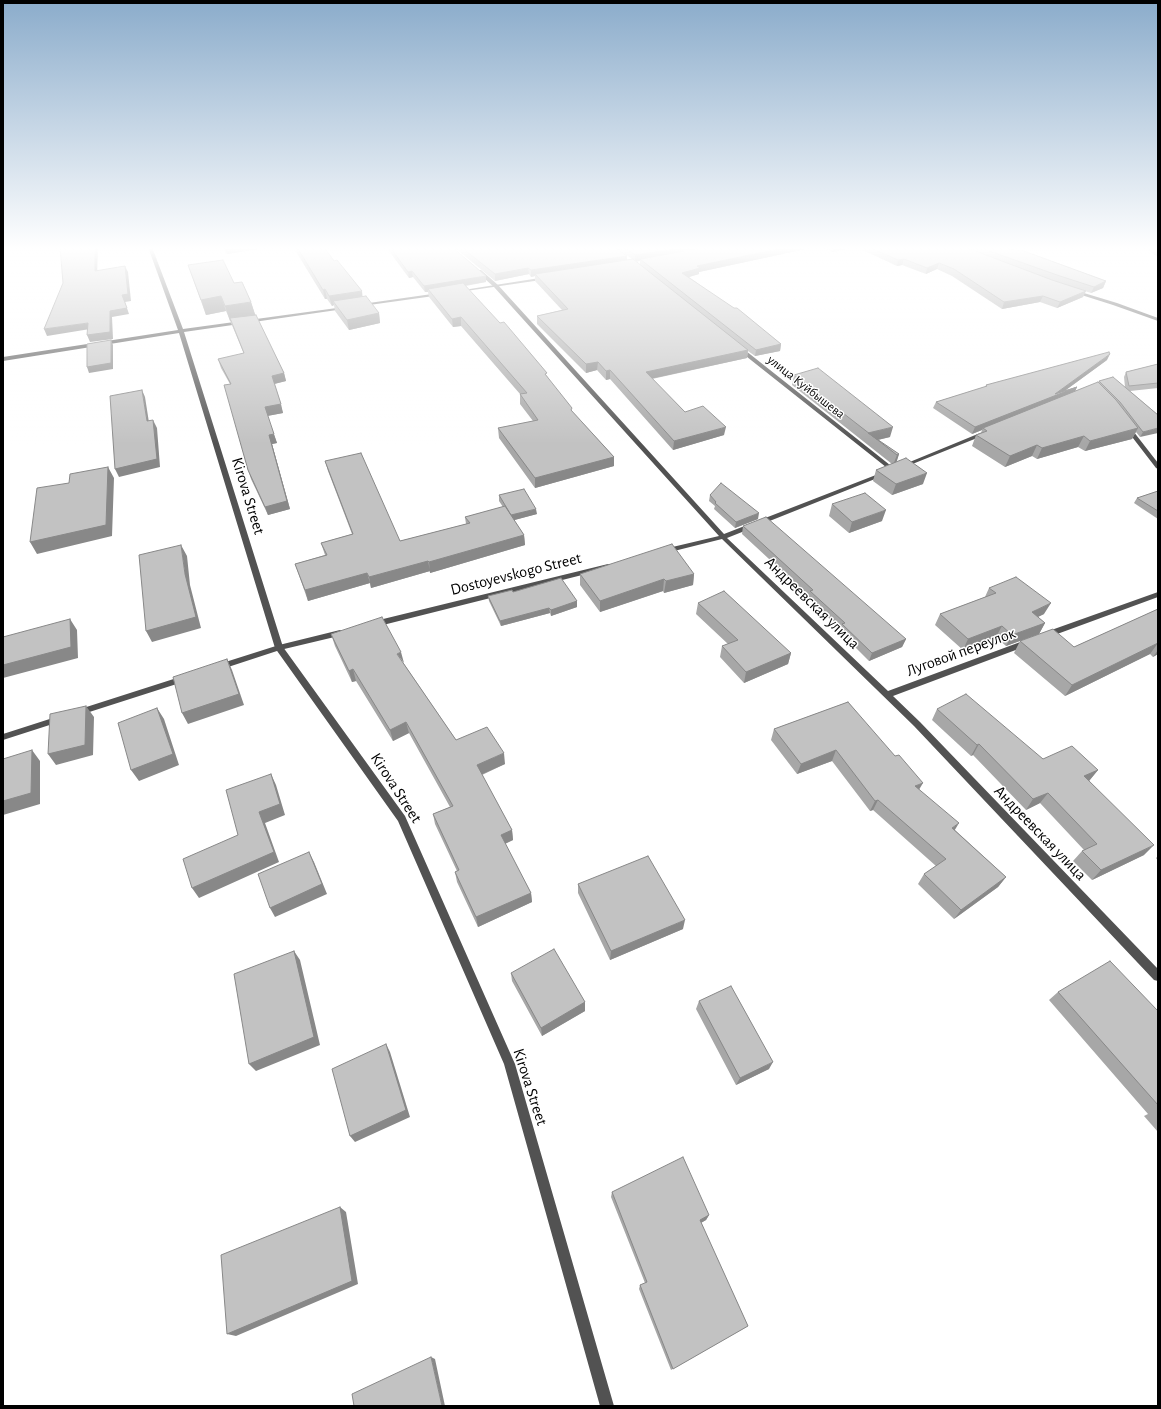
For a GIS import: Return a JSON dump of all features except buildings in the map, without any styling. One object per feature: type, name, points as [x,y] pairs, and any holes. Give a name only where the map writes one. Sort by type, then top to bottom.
[{"type":"street","name":"Kirova Street","points":[[174,313],[279,648],[402,819],[509,1064],[607,1406]]},
{"type":"street","points":[[3,359],[308,313]]},
{"type":"street","name":"Андреевская улица","points":[[520,313],[723,537],[887,694],[1158,976]]},
{"type":"street","points":[[1139,313],[1158,320]]},
{"type":"street","name":"улица Куйбышева","points":[[736,346],[893,470]]},
{"type":"street","points":[[1123,421],[1158,467]]},
{"type":"street","points":[[662,552],[723,537],[994,430]]},
{"type":"street","name":"Dostoyevskogo Street","points":[[371,625],[616,564]]},
{"type":"street","name":"Луговой переулок","points":[[887,694],[1158,594]]},
{"type":"street","points":[[212,670],[279,648],[348,631]]},
{"type":"street","points":[[70,715],[190,677]]},
{"type":"street","points":[[3,737],[63,718]]}]
